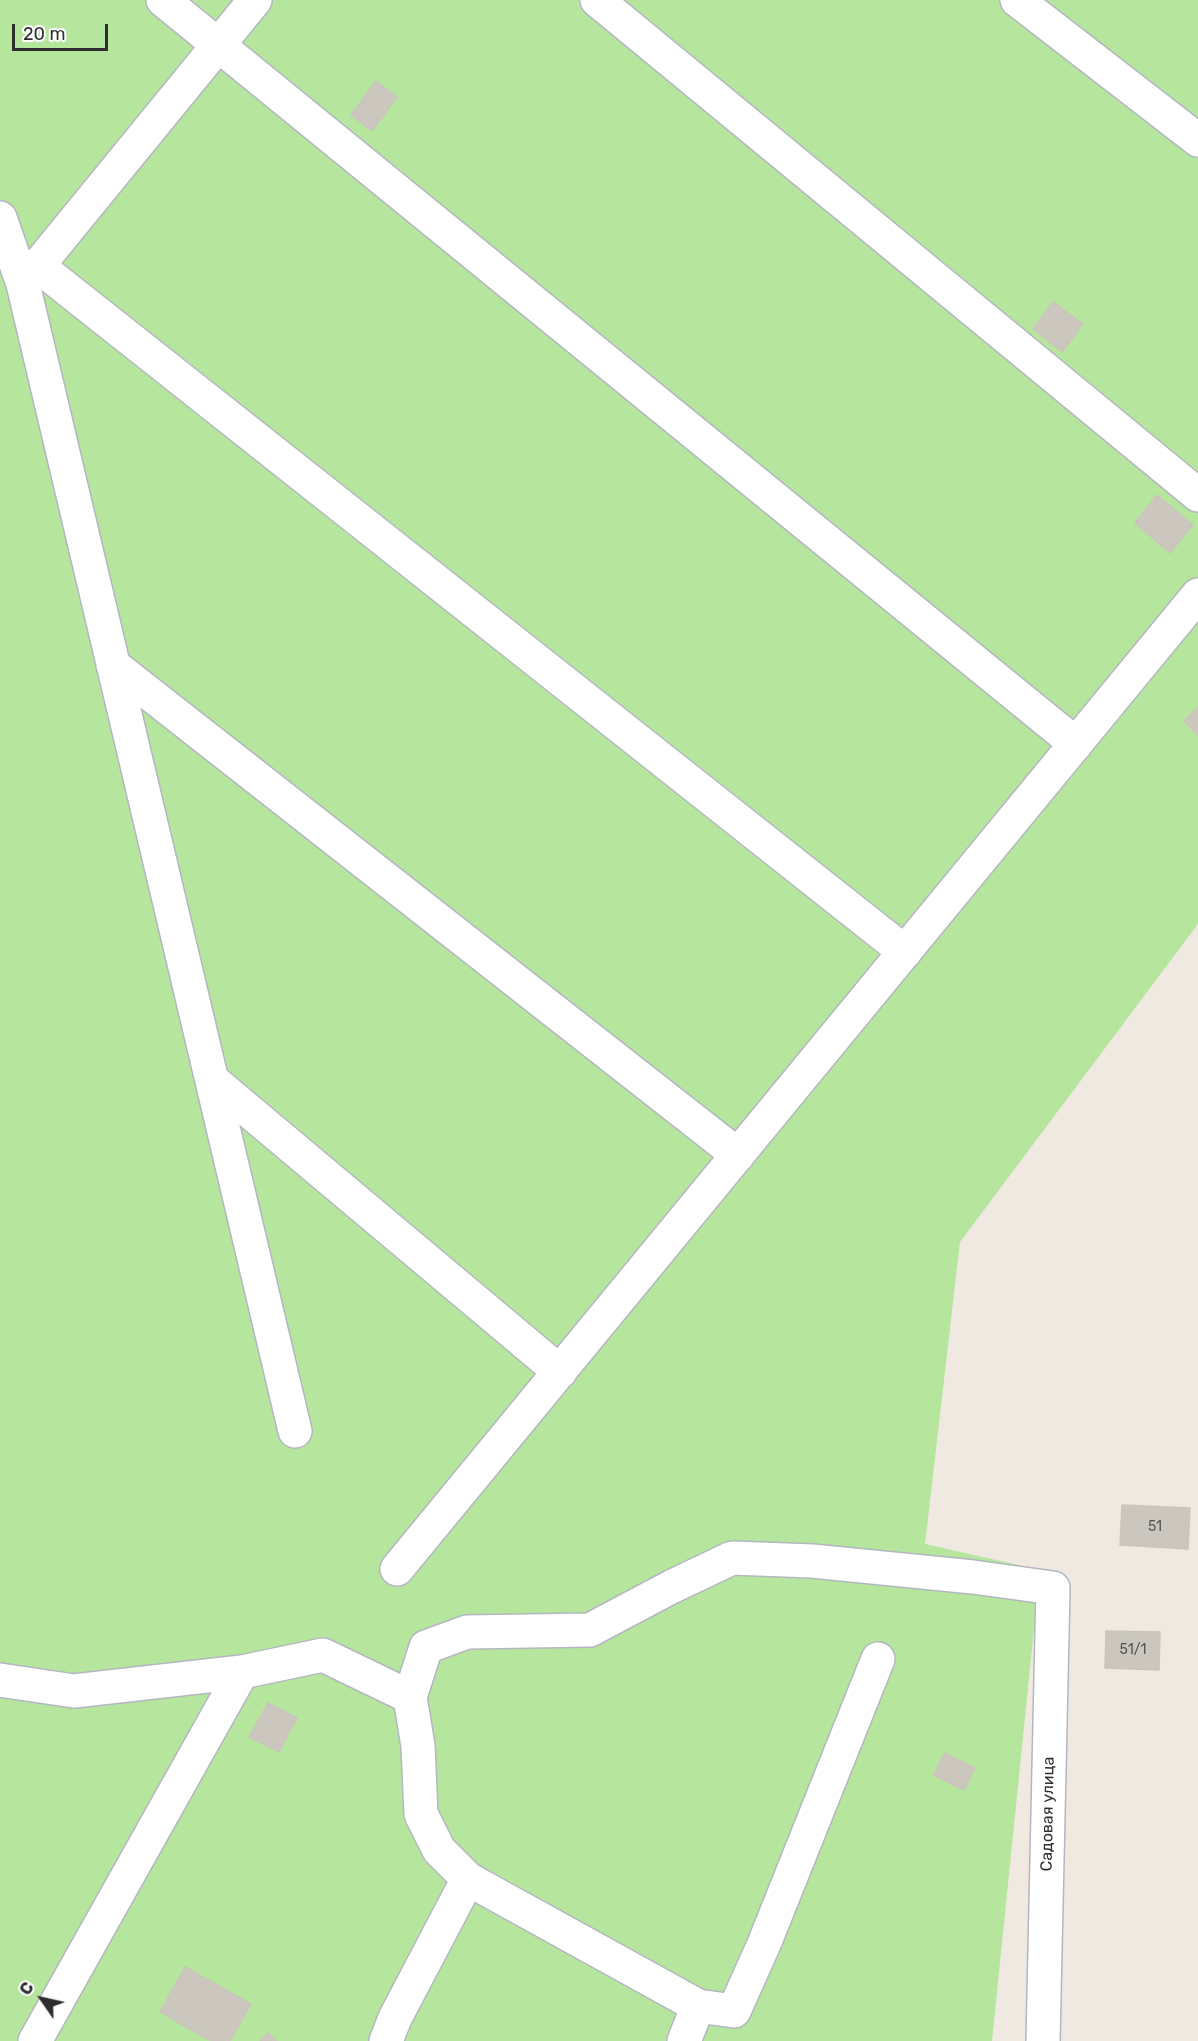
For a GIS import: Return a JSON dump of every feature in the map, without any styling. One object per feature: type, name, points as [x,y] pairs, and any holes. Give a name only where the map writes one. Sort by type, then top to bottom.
[{"type":"street","points":[[163,0],[1076,744]]},
{"type":"street","points":[[30,275],[255,0]]},
{"type":"street","points":[[597,0],[1198,495]]},
{"type":"street","points":[[1017,0],[1198,140]]},
{"type":"street","points":[[0,218],[30,275],[113,665],[295,1431]]},
{"type":"street","points":[[30,275],[905,952]]},
{"type":"street","points":[[397,1569],[1198,595]]},
{"type":"street","points":[[113,665],[738,1155]]},
{"type":"street","points":[[212,1080],[560,1372]]},
{"type":"street","name":"Садовая улица","points":[[410,1696],[426,1647],[467,1632],[590,1630],[732,1558],[824,1562],[973,1577],[1053,1588],[1043,2041]]},
{"type":"street","points":[[0,1680],[74,1691],[242,1672],[323,1655],[410,1696],[418,1746],[421,1814],[440,1850],[468,1879],[698,2006],[734,2011],[764,1944],[878,1659]]},
{"type":"street","points":[[35,2041],[242,1672]]},
{"type":"street","points":[[386,2041],[395,2018],[468,1879]]},
{"type":"street","points":[[684,2041],[698,2006]]},
{"type":"green space","points":[[0,0],[1198,0],[1198,924],[960,1242],[925,1544],[1040,1570],[992,2041],[0,2041]]},
{"type":"building","points":[[376,81],[397,97],[372,131],[351,115]]},
{"type":"building","points":[[1053,302],[1083,324],[1062,352],[1033,329]]},
{"type":"building","points":[[1157,495],[1193,525],[1170,553],[1135,523]]},
{"type":"building","points":[[1198,707],[1198,735],[1184,721]]},
{"type":"building","points":[[1122,1505],[1190,1508],[1188,1549],[1120,1545]]},
{"type":"building","points":[[1106,1631],[1160,1632],[1159,1670],[1105,1668]]},
{"type":"building","points":[[268,1703],[297,1718],[279,1752],[249,1737]]},
{"type":"building","points":[[944,1753],[975,1768],[964,1790],[934,1775]]},
{"type":"building","points":[[185,1967],[251,2004],[230,2041],[211,2041],[160,2012]]},
{"type":"building","points":[[268,2033],[277,2041],[260,2041]]}]
